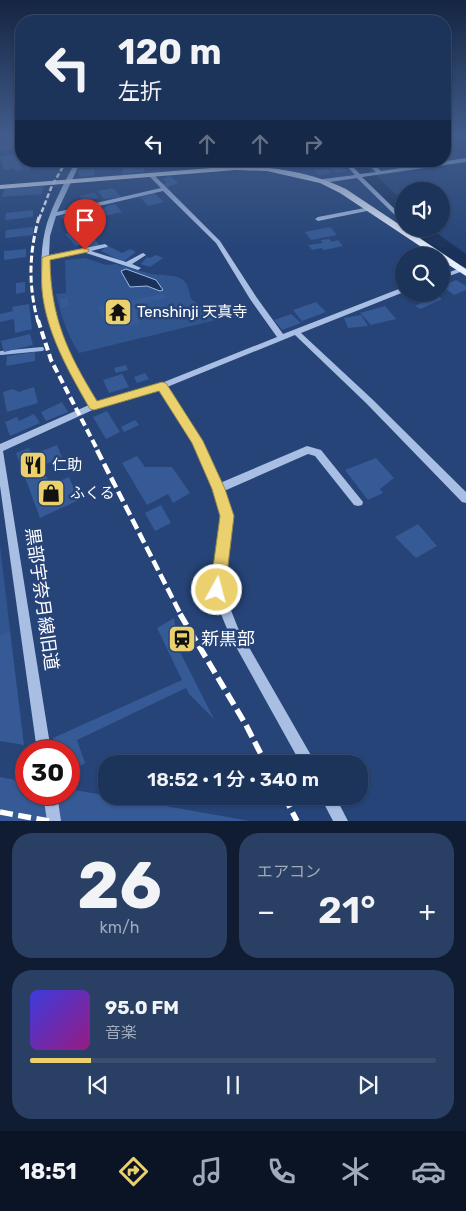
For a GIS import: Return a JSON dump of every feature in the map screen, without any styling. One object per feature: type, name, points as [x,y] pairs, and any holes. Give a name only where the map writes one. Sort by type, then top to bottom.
[{"type":"main road","points":[[0,187],[169,174]]},
{"type":"main road","points":[[298,174],[343,191],[395,223]]},
{"type":"main road","points":[[416,237],[429,247]]},
{"type":"main road","points":[[450,263],[463,272]]},
{"type":"street","points":[[72,174],[54,215],[46,246],[46,290],[54,324],[70,365],[94,406]]},
{"type":"street","points":[[323,182],[365,174]]},
{"type":"street","points":[[359,175],[395,213]]},
{"type":"street","points":[[151,176],[218,242],[254,299],[282,338]]},
{"type":"street","points":[[54,215],[163,189]]},
{"type":"street","points":[[318,219],[370,209]]},
{"type":"street","points":[[46,258],[106,246]]},
{"type":"street","points":[[85,250],[138,268]]},
{"type":"street","points":[[127,264],[143,255]]},
{"type":"street","points":[[450,275],[463,272]]},
{"type":"street","points":[[0,448],[94,406],[162,386],[395,294]]},
{"type":"street","points":[[296,332],[369,401],[466,499]]},
{"type":"street","points":[[162,386],[197,441],[218,489],[227,516],[217,590],[234,632],[304,755]]},
{"type":"street","points":[[218,489],[308,450],[318,452],[358,502]]},
{"type":"street","name":"黒部宇奈月線旧道","points":[[0,453],[42,740]]},
{"type":"street","points":[[52,805],[54,821]]},
{"type":"street","points":[[332,805],[341,821]]},
{"type":"shaded area","points":[[85,258],[106,265],[116,264],[151,274],[175,276],[182,279],[187,284],[191,299],[210,313],[216,320],[79,353],[65,325],[56,294],[66,293],[65,260]]},
{"type":"shaded area","points":[[126,269],[156,280],[163,290],[160,291],[147,286],[130,287],[121,271]]},
{"type":"shaded area","points":[[0,545],[10,631],[0,635]]},
{"type":"building","points":[[79,174],[94,174],[94,176],[79,177]]},
{"type":"building","points":[[170,176],[179,183],[167,187],[163,184],[167,183],[162,179]]},
{"type":"building","points":[[44,186],[42,194],[2,197],[4,189]]},
{"type":"building","points":[[113,188],[121,197],[104,199],[98,191]]},
{"type":"building","points":[[94,193],[98,198],[84,202],[79,196]]},
{"type":"building","points":[[154,193],[164,202],[148,206],[140,197]]},
{"type":"building","points":[[115,204],[122,212],[105,216],[100,211],[107,206]]},
{"type":"building","points":[[97,209],[102,216],[87,220],[82,212]]},
{"type":"building","points":[[33,210],[33,217],[5,220],[6,213]]},
{"type":"building","points":[[75,212],[83,222],[67,226],[61,216]]},
{"type":"building","points":[[84,224],[99,245],[89,247],[86,243],[76,246],[65,234],[68,233],[66,229]]},
{"type":"building","points":[[33,227],[33,235],[5,238],[6,230]]},
{"type":"building","points":[[330,227],[337,235],[311,240],[305,232]]},
{"type":"building","points":[[329,239],[332,242],[338,240],[343,246],[324,250],[321,248],[312,250],[308,245],[322,243],[321,240]]},
{"type":"building","points":[[108,246],[122,253],[130,249],[136,252],[123,262],[101,251]]},
{"type":"building","points":[[26,249],[26,257],[4,260],[4,251]]},
{"type":"building","points":[[156,255],[163,258],[150,267],[141,264],[147,257],[150,258]]},
{"type":"building","points":[[456,280],[466,286],[466,290],[454,295],[450,292],[450,283]]},
{"type":"building","points":[[25,282],[25,292],[16,294],[16,283]]},
{"type":"building","points":[[164,293],[167,298],[145,303],[148,308],[135,312],[140,324],[124,327],[118,319],[104,322],[98,307],[123,301],[127,308],[133,307],[131,301]]},
{"type":"building","points":[[67,297],[69,306],[61,308],[60,299]]},
{"type":"building","points":[[316,302],[326,312],[302,321],[293,310]]},
{"type":"building","points":[[423,302],[436,302],[421,309],[415,306]]},
{"type":"building","points":[[29,304],[32,329],[15,333],[14,319],[0,322],[0,314],[13,311],[12,307]]},
{"type":"building","points":[[183,304],[186,309],[172,313],[168,308]]},
{"type":"building","points":[[385,306],[396,319],[371,325],[360,313]]},
{"type":"building","points":[[291,314],[301,323],[282,330],[274,320]]},
{"type":"building","points":[[361,315],[368,326],[348,328],[344,318]]},
{"type":"building","points":[[30,334],[33,345],[4,352],[1,341]]},
{"type":"building","points":[[35,352],[35,361],[6,366],[7,356]]},
{"type":"building","points":[[126,365],[128,370],[116,373],[114,368]]},
{"type":"building","points":[[145,373],[149,379],[137,383],[134,377]]},
{"type":"building","points":[[122,374],[129,387],[109,393],[103,380]]},
{"type":"building","points":[[34,387],[38,403],[7,412],[3,392],[13,389],[19,392]]},
{"type":"building","points":[[62,402],[68,412],[46,421],[41,412]]},
{"type":"building","points":[[107,411],[120,432],[106,439],[93,417]]},
{"type":"building","points":[[34,414],[40,423],[10,436],[5,422],[17,417],[19,421]]},
{"type":"building","points":[[135,420],[139,425],[124,432],[121,427]]},
{"type":"building","points":[[57,445],[62,457],[42,466],[50,485],[69,477],[79,500],[40,518],[16,453],[29,448],[32,455]]},
{"type":"building","points":[[137,456],[145,467],[172,467],[190,493],[173,503],[168,494],[147,505],[122,463]]},
{"type":"building","points":[[376,458],[394,478],[380,489],[383,493],[368,500],[345,470]]},
{"type":"building","points":[[161,505],[171,523],[155,531],[145,513]]},
{"type":"building","points":[[418,524],[437,546],[416,558],[395,537]]},
{"type":"building","points":[[174,618],[179,650],[214,719],[189,694],[186,688],[77,740],[53,740],[53,738],[182,680],[157,628]]},
{"type":"building","points":[[10,631],[23,740],[15,740],[15,744],[0,741],[0,635]]},
{"type":"building","points":[[80,749],[85,763],[80,766]]},
{"type":"building","points":[[0,777],[15,780],[15,805],[80,805],[80,791],[98,794],[98,805],[160,805],[250,821],[0,821]]},
{"type":"waterway","points":[[367,174],[395,202]]},
{"type":"waterway","points":[[431,237],[466,262]]},
{"type":"waterway","points":[[1,353],[42,349]]},
{"type":"railway","points":[[39,219],[59,174]]},
{"type":"railway","points":[[38,322],[31,282],[31,269],[33,243],[39,217]]},
{"type":"railway","points":[[38,320],[51,360],[98,451]]},
{"type":"railway","points":[[97,450],[181,615]]},
{"type":"railway","points":[[180,614],[246,725],[261,755]]},
{"type":"railway","points":[[289,805],[297,821]]},
{"type":"railway","points":[[0,812],[49,821]]},
{"type":"place","name":"Tenshinji 天真寺","points":[[118,312]]},
{"type":"place","name":"仁助","points":[[33,465]]},
{"type":"place","name":"ふくる","points":[[51,493]]},
{"type":"place","name":"新黒部","points":[[182,639]]},
{"type":"route","points":[[85,250],[46,258],[46,290],[54,324],[70,365],[94,406],[162,386],[197,441],[218,489],[227,516],[217,590]]}]
